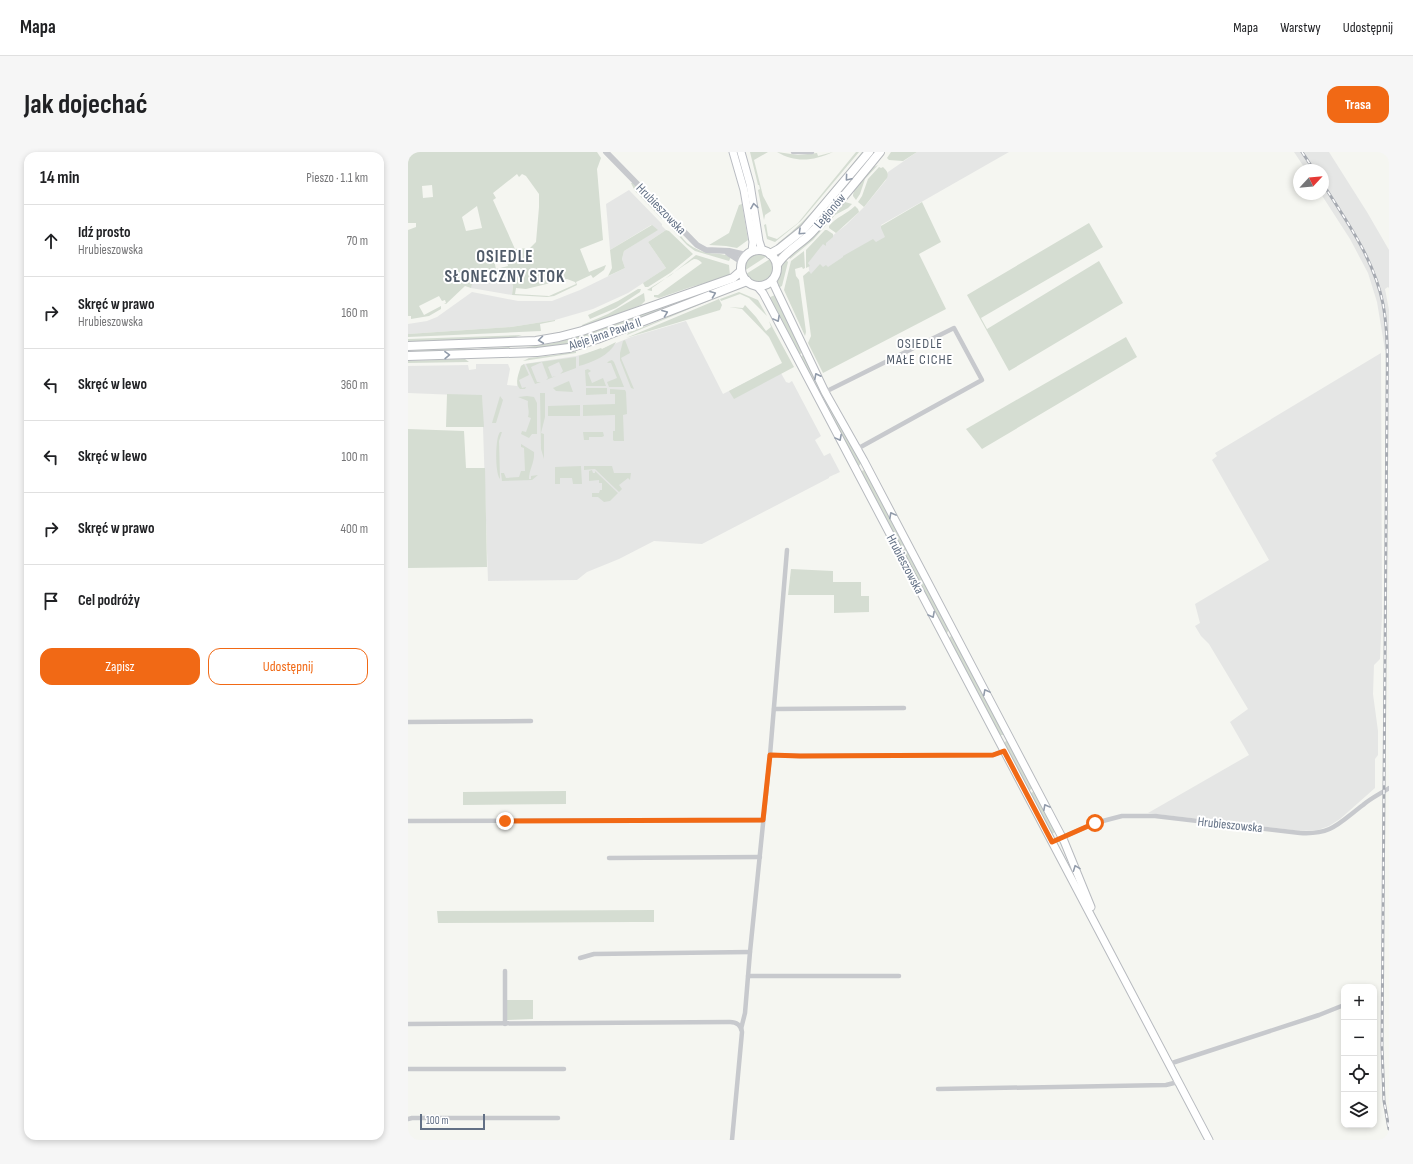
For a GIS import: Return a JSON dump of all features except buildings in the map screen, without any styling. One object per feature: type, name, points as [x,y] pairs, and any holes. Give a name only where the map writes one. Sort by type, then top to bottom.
[{"type":"highway","name":"Legionów","points":[[766,252],[785,245],[804,229],[869,152]]},
{"type":"highway","name":"Legionów","points":[[777,265],[782,257],[813,232],[880,152]]},
{"type":"highway","points":[[766,252],[774,258],[777,265],[776,274],[766,285],[757,286],[747,281],[742,276],[745,260],[766,252]]},
{"type":"highway","name":"Aleje Jana Pawła II","points":[[408,346],[519,342],[552,339],[582,331],[733,278],[745,260]]},
{"type":"highway","name":"Aleje Jana Pawła II","points":[[408,356],[556,350],[586,343],[747,281]]},
{"type":"highway","points":[[519,342],[519,352]]},
{"type":"main road","points":[[733,152],[745,194],[753,242],[745,260]]},
{"type":"main road","points":[[741,152],[750,184],[759,241],[766,252]]},
{"type":"main road","name":"Hrubieszowska","points":[[772,280],[824,392],[954,632],[1063,839]]},
{"type":"main road","name":"Hrubieszowska","points":[[757,286],[763,293],[1054,845]]},
{"type":"main road","points":[[944,637],[954,632]]},
{"type":"main road","points":[[1063,839],[1071,855],[1101,935]]},
{"type":"main road","points":[[1054,845],[1209,1140]]},
{"type":"street","name":"Hrubieszowska","points":[[606,152],[697,245],[706,250],[729,251],[745,260]]},
{"type":"street","points":[[793,152],[812,152]]},
{"type":"street","points":[[824,392],[954,328],[982,380],[856,449]]},
{"type":"street","points":[[732,1140],[741,1029],[745,1013],[770,755],[787,550]]},
{"type":"street","points":[[774,709],[904,708]]},
{"type":"street","points":[[408,722],[531,721]]},
{"type":"street","points":[[770,755],[993,755],[1004,751]]},
{"type":"street","name":"Hrubieszowska","points":[[1054,845],[1095,823],[1122,816],[1148,816],[1300,833],[1322,832],[1337,826],[1364,804],[1389,788]]},
{"type":"street","points":[[408,821],[763,820]]},
{"type":"street","points":[[609,858],[760,857]]},
{"type":"street","points":[[580,958],[594,954],[750,952]]},
{"type":"street","points":[[505,971],[505,1024]]},
{"type":"street","points":[[748,976],[899,976]]},
{"type":"street","points":[[1169,1064],[1319,1015],[1341,1006]]},
{"type":"street","points":[[408,1024],[730,1022],[736,1023],[741,1029]]},
{"type":"street","points":[[408,1069],[564,1069]]},
{"type":"street","points":[[938,1089],[1166,1085],[1178,1082]]},
{"type":"street","points":[[408,1119],[558,1118]]},
{"type":"shaded area","points":[[408,152],[597,152],[601,158],[597,169],[603,240],[580,249],[589,272],[606,265],[604,270],[593,278],[591,275],[576,282],[577,285],[554,296],[547,297],[512,295],[513,286],[507,272],[491,278],[475,274],[471,288],[465,286],[446,304],[444,304],[446,303],[445,300],[442,301],[439,296],[419,306],[424,315],[441,306],[441,309],[429,316],[411,319],[411,316],[408,316],[408,230],[416,227],[416,223],[408,223]],"holes":[[[517,174],[519,177],[522,174],[526,176],[539,194],[536,242],[530,248],[515,249],[493,200],[496,198],[493,193]],[[432,185],[433,197],[423,198],[422,186]],[[477,206],[482,228],[466,231],[462,217]],[[506,258],[508,266],[496,269],[494,260]],[[567,279],[575,282],[576,284],[549,296],[515,294],[516,288],[526,289]]]},
{"type":"shaded area","points":[[750,152],[768,152],[754,160],[763,196],[771,211],[765,215],[764,220],[758,190],[760,189]]},
{"type":"shaded area","points":[[777,152],[798,155],[817,153],[818,156],[833,152],[805,160],[784,156]]},
{"type":"shaded area","points":[[856,152],[859,152],[801,221],[775,242],[767,239],[764,225],[766,224],[768,236],[777,239],[798,223]]},
{"type":"shaded area","points":[[862,152],[866,152],[813,215],[780,246],[778,243],[812,212]]},
{"type":"shaded area","points":[[891,152],[917,152],[903,161],[889,160],[887,158]]},
{"type":"shaded area","points":[[917,152],[1009,152],[881,225],[887,237],[810,277],[808,262],[822,244],[846,225],[865,206],[886,180],[888,172]]},
{"type":"shaded area","points":[[1294,152],[1329,152],[1389,250],[1389,288],[1388,287],[1385,289],[1389,310],[1389,351],[1385,350],[1377,302],[1368,273],[1350,239],[1325,200],[1329,200],[1329,164],[1302,164]]},
{"type":"shaded area","points":[[878,165],[865,179],[860,194],[856,200],[853,196],[859,183]]},
{"type":"shaded area","points":[[879,167],[883,167],[887,171],[887,178],[864,207],[858,202],[862,196],[868,179]]},
{"type":"shaded area","points":[[631,183],[633,183],[665,216],[662,219],[635,191]]},
{"type":"shaded area","points":[[629,190],[666,230],[648,242],[666,268],[628,293],[593,309],[555,320],[511,327],[408,334],[408,324],[427,321],[437,317],[472,292],[518,301],[552,301],[580,290],[625,268],[622,259],[624,251],[657,230],[651,225],[610,250],[606,204]]},
{"type":"shaded area","points":[[845,202],[852,204],[835,215],[813,240],[790,259],[788,256],[820,230]]},
{"type":"shaded area","points":[[922,202],[941,242],[919,254],[946,309],[823,373],[808,343],[811,336],[803,276],[809,271],[811,274],[820,264],[823,267],[826,265],[828,267],[843,256],[873,239],[876,242],[885,237],[881,226]]},
{"type":"shaded area","points":[[742,204],[748,240],[737,248],[709,245],[729,233],[739,205]]},
{"type":"shaded area","points":[[855,206],[859,212],[836,233],[829,228],[835,220]]},
{"type":"shaded area","points":[[1089,223],[1103,247],[981,318],[987,329],[1099,261],[1123,303],[1009,371],[967,295]]},
{"type":"shaded area","points":[[652,225],[658,230],[624,251],[622,259],[625,268],[608,276],[612,268],[610,250]]},
{"type":"shaded area","points":[[671,228],[687,243],[699,250],[727,255],[731,257],[729,261],[695,251],[687,245]]},
{"type":"shaded area","points":[[666,230],[669,231],[693,254],[670,273],[648,287],[645,287],[643,283],[666,268],[648,242]]},
{"type":"shaded area","points":[[825,230],[833,234],[833,237],[826,243],[826,246],[823,244],[808,263],[810,266],[806,268],[806,250]]},
{"type":"shaded area","points":[[804,251],[805,268],[803,269],[802,267],[795,269],[796,276],[799,280],[806,332],[805,336],[784,290],[791,261]]},
{"type":"shaded area","points":[[754,254],[763,254],[767,256],[744,271],[746,261]]},
{"type":"shaded area","points":[[696,255],[729,265],[730,276],[659,298],[654,297],[654,295],[658,295],[702,263],[694,259],[675,271]]},
{"type":"shaded area","points":[[770,259],[773,266],[773,272],[770,277],[761,283],[750,280],[746,274]]},
{"type":"shaded area","points":[[785,259],[788,262],[782,286],[778,288],[778,273]]},
{"type":"shaded area","points":[[507,272],[513,286],[512,295],[471,288],[474,274],[491,278]]},
{"type":"shaded area","points":[[666,278],[652,288],[652,291],[647,290]]},
{"type":"shaded area","points":[[731,281],[733,284],[583,342],[584,335],[614,325],[637,314]]},
{"type":"shaded area","points":[[638,289],[641,289],[640,292],[616,308],[590,319],[588,315],[618,301]]},
{"type":"shaded area","points":[[734,289],[735,290],[627,335],[628,333],[681,310]]},
{"type":"shaded area","points":[[739,292],[758,300],[767,316],[749,298],[740,294],[721,301],[720,299]]},
{"type":"shaded area","points":[[644,293],[645,301],[641,305],[583,328],[582,325],[608,314]]},
{"type":"shaded area","points":[[775,295],[802,353],[798,355],[768,298]]},
{"type":"shaded area","points":[[719,299],[722,305],[720,310],[626,338]]},
{"type":"shaded area","points":[[745,305],[766,331],[771,327],[769,321],[794,367],[734,399],[729,391],[782,363],[769,337],[742,309],[729,307],[743,308]]},
{"type":"shaded area","points":[[555,320],[540,324],[541,331],[408,337],[408,334],[511,327]]},
{"type":"shaded area","points":[[686,321],[723,394],[777,366],[786,382],[789,383],[792,381],[821,436],[815,440],[824,456],[830,453],[840,472],[702,544],[654,541],[619,559],[587,572],[577,580],[488,581],[482,396],[408,393],[408,366],[468,365],[469,370],[476,369],[476,364],[508,364],[510,369],[507,385],[517,386],[521,366],[524,364],[576,356],[602,349],[631,337]]},
{"type":"shaded area","points":[[522,335],[509,339],[408,344],[408,339]]},
{"type":"shaded area","points":[[580,336],[578,343],[522,350],[528,347],[554,343]]},
{"type":"shaded area","points":[[1126,337],[1137,357],[982,449],[966,429]]},
{"type":"shaded area","points":[[625,340],[630,353],[621,358],[634,389],[631,388],[620,360],[623,341]]},
{"type":"shaded area","points":[[616,342],[605,355],[579,366],[579,356],[601,348],[602,349]]},
{"type":"shaded area","points":[[509,347],[514,350],[408,353],[408,351],[451,348],[477,349]]},
{"type":"shaded area","points":[[576,351],[576,353],[523,361],[529,358]]},
{"type":"shaded area","points":[[1381,353],[1382,615],[1380,659],[1374,665],[1373,694],[1378,731],[1378,755],[1375,759],[1375,788],[1340,819],[1329,826],[1318,830],[1301,831],[1148,813],[1249,755],[1230,722],[1248,709],[1209,644],[1201,636],[1195,626],[1200,623],[1195,604],[1269,560],[1212,460],[1217,456],[1215,453]]},
{"type":"shaded area","points":[[803,355],[830,408],[861,463],[859,466],[799,358]]},
{"type":"shaded area","points":[[576,357],[576,368],[560,374],[563,371],[559,362],[548,367],[552,377],[556,376],[546,380],[548,378],[542,362],[531,367],[537,382],[541,382],[535,384],[526,364]]},
{"type":"shaded area","points":[[465,359],[469,362],[408,363],[408,361]]},
{"type":"shaded area","points":[[612,360],[624,387],[609,387],[607,382],[617,378],[611,363],[607,363]]},
{"type":"shaded area","points":[[524,364],[529,375],[519,380],[522,388],[526,387],[525,389],[520,389],[517,384],[521,366]]},
{"type":"shaded area","points":[[588,369],[591,371],[588,373],[592,383],[603,378],[606,386],[586,386],[585,370]]},
{"type":"shaded area","points":[[569,381],[573,392],[556,391],[553,388]]},
{"type":"shaded area","points":[[586,388],[607,388],[607,394],[586,395]]},
{"type":"shaded area","points":[[610,389],[625,390],[626,392],[627,414],[623,415],[624,441],[613,440],[613,431],[615,431],[615,415],[583,416],[583,405],[615,404],[615,394],[610,394]]},
{"type":"shaded area","points":[[540,393],[545,393],[545,417],[541,433],[544,434],[544,459],[541,449]]},
{"type":"shaded area","points":[[447,394],[482,395],[484,427],[446,427]]},
{"type":"shaded area","points":[[500,396],[503,400],[496,423],[492,423]]},
{"type":"shaded area","points":[[518,397],[534,397],[537,403],[537,434],[532,434],[529,438],[521,434],[522,431],[526,432],[531,418],[528,417],[528,401]]},
{"type":"shaded area","points":[[580,405],[580,416],[548,416],[548,406]]},
{"type":"shaded area","points":[[408,429],[464,431],[466,468],[485,468],[487,567],[408,568]]},
{"type":"shaded area","points":[[502,432],[499,441],[500,479],[498,476],[496,456],[498,435]]},
{"type":"shaded area","points":[[583,432],[603,432],[604,436],[589,437],[589,440],[584,440]]},
{"type":"shaded area","points":[[521,444],[534,452],[534,459],[529,479],[531,479],[531,476],[538,475],[532,480],[502,481],[501,473],[504,473],[506,478],[519,477],[521,471],[525,471],[524,448],[521,447]]},
{"type":"shaded area","points":[[581,466],[582,484],[573,484],[572,478],[560,478],[560,484],[555,484],[555,467]]},
{"type":"shaded area","points":[[584,466],[612,466],[614,473],[631,473],[630,480],[628,478],[619,485],[622,489],[619,492],[595,469],[584,470]]},
{"type":"shaded area","points":[[592,470],[593,473],[595,473],[595,471],[618,493],[610,501],[604,502],[598,497],[592,497],[592,493],[599,493],[600,490],[602,490],[602,483],[599,483],[599,480],[589,481],[589,471]]},
{"type":"shaded area","points":[[863,470],[866,472],[949,629],[947,633],[861,473]]},
{"type":"shaded area","points":[[791,569],[833,571],[833,582],[861,582],[861,596],[869,596],[869,612],[834,613],[834,595],[788,595]]},
{"type":"shaded area","points":[[951,636],[953,637],[1004,735],[999,735],[948,639]]},
{"type":"shaded area","points":[[1006,741],[1008,741],[1033,788],[1028,791],[1003,745]]},
{"type":"shaded area","points":[[566,791],[566,804],[463,805],[463,792]]},
{"type":"shaded area","points":[[1035,791],[1055,830],[1054,833],[1051,834],[1029,794]]},
{"type":"shaded area","points":[[654,910],[654,922],[438,923],[437,911]]},
{"type":"shaded area","points":[[507,1000],[533,1000],[533,1019],[507,1020]]},
{"type":"railway","points":[[1302,152],[1310,164]]},
{"type":"railway","points":[[1329,194],[1359,241],[1379,287],[1385,316],[1387,340],[1382,1047],[1384,1101],[1389,1129]]},
{"type":"district","name":"OSIEDLE SŁONECZNY STOK","points":[[505,267]]},
{"type":"district","name":"OSIEDLE MAŁE CICHE","points":[[920,352]]},
{"type":"route","points":[[505,821],[763,820],[770,755],[997,755],[1004,751],[1052,842],[1095,823]]}]
